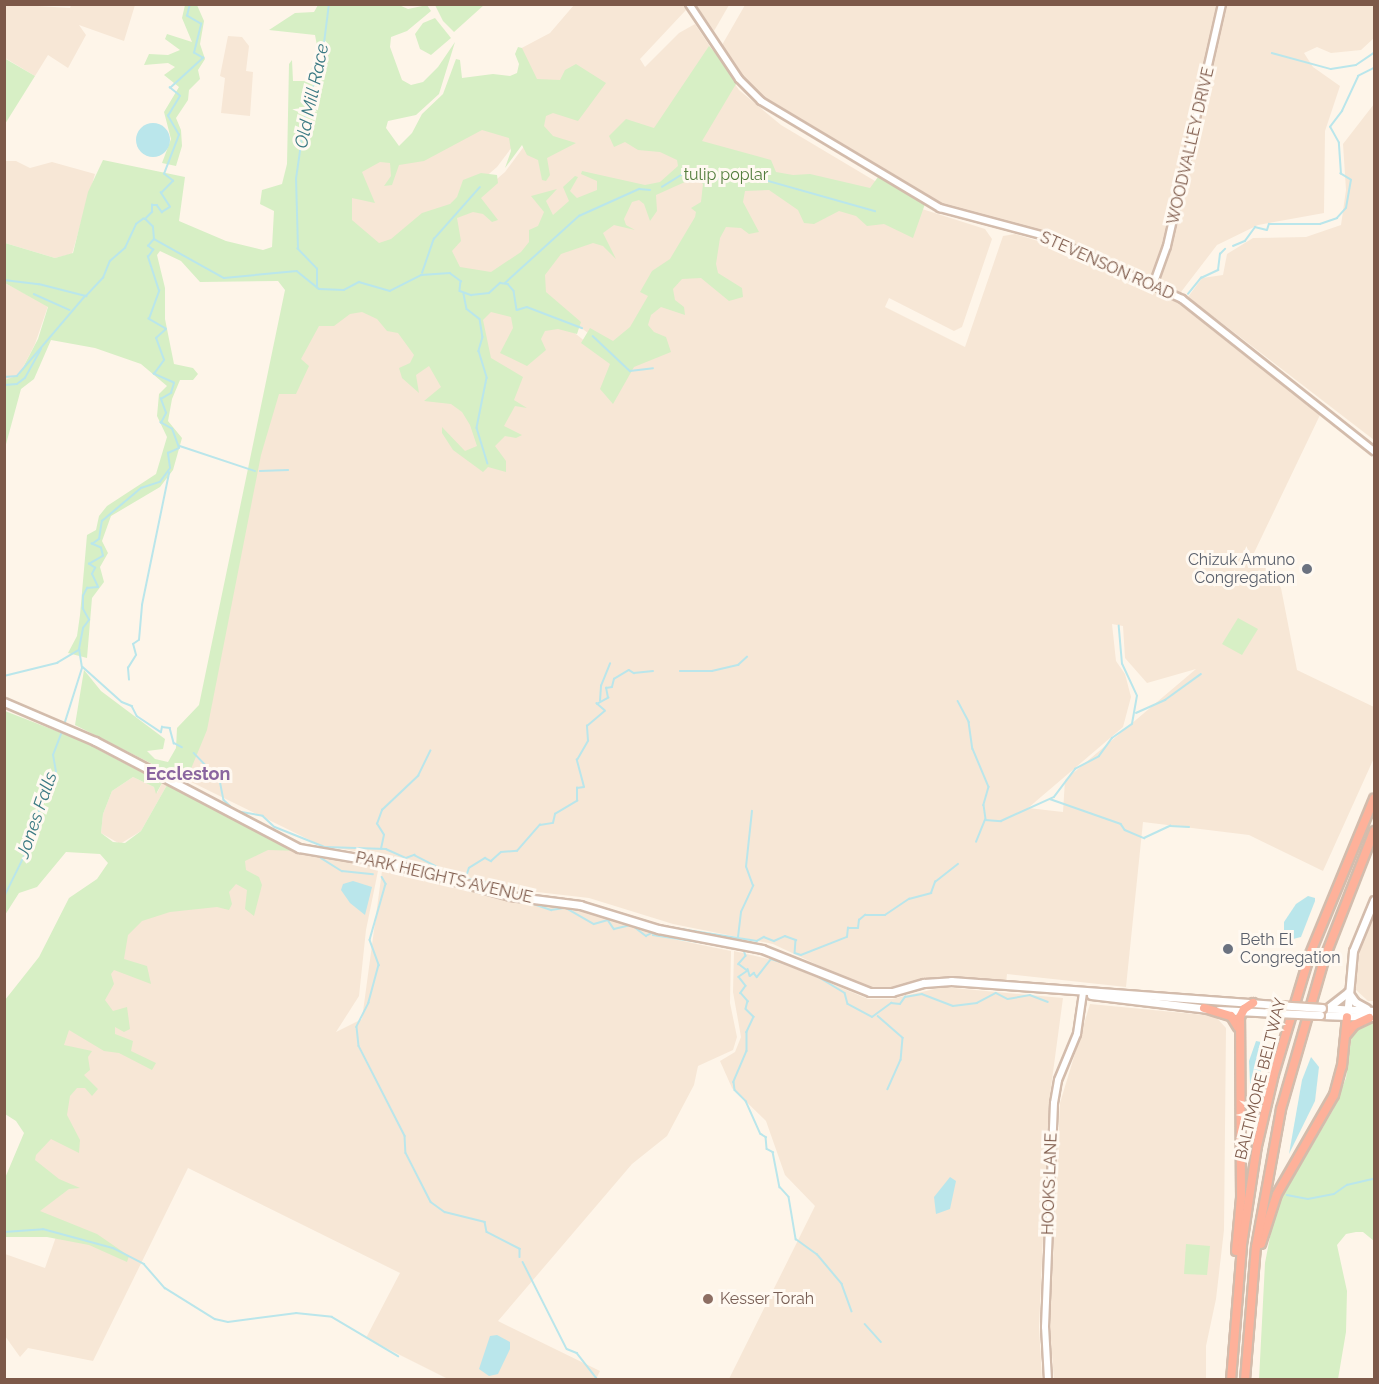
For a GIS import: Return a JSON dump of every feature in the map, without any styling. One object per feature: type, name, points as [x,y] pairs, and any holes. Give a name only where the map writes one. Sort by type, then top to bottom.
[{"type":"highway","name":"BALTIMORE BELTWAY","points":[[1231,1380],[1236,1293],[1257,1146],[1287,1028],[1326,911],[1374,799]]},
{"type":"highway","name":"BALTIMORE BELTWAY","points":[[1245,1380],[1251,1294],[1263,1196],[1288,1078],[1324,957],[1374,831]]},
{"type":"highway","points":[[1236,1293],[1241,1189],[1240,1033],[1242,1012],[1253,1004]]},
{"type":"highway","points":[[1204,1008],[1231,1016],[1240,1033]]},
{"type":"highway","points":[[1251,1294],[1267,1219],[1334,1095],[1346,1035],[1347,1013]]},
{"type":"highway","points":[[1346,1035],[1354,1025],[1373,1014]]},
{"type":"main road","name":"PARK HEIGHTS AVENUE","points":[[4,702],[95,741],[299,848],[382,862],[510,896],[580,904],[658,929],[762,949],[870,992],[892,992],[941,981],[1253,1004],[1276,1009]]},
{"type":"main road","points":[[1347,1013],[1353,951],[1374,900]]},
{"type":"main road","points":[[1323,1010],[1348,992]]},
{"type":"main road","points":[[1348,992],[1358,1005],[1373,1014]]},
{"type":"main road","name":"PARK HEIGHTS AVENUE","points":[[1083,993],[1117,1000],[1242,1012],[1276,1009],[1373,1014]]},
{"type":"main road","points":[[1117,1000],[1138,995],[1158,1004]]},
{"type":"street","name":"STEVENSON ROAD","points":[[689,4],[748,90],[829,145],[948,211],[1045,236],[1182,299],[1374,451]]},
{"type":"street","name":"WOODVALLEY DRIVE","points":[[1153,285],[1167,246],[1222,4]]},
{"type":"street","name":"HOOKS LANE","points":[[1048,1380],[1045,1327],[1054,1103],[1058,1080],[1077,1034],[1083,993]]},
{"type":"shaded area","points":[[5,4],[70,8],[71,5],[135,5],[124,41],[79,25],[86,35],[68,68],[48,55],[35,76],[5,58]]},
{"type":"shaded area","points":[[574,5],[683,5],[686,10],[640,59],[645,67],[679,33],[695,24],[739,90],[781,125],[922,209],[985,229],[992,239],[962,327],[954,331],[889,298],[885,307],[965,347],[1003,236],[1015,234],[1051,245],[1053,235],[942,204],[764,98],[750,86],[722,45],[745,5],[1374,5],[1374,38],[1361,50],[1331,53],[1317,47],[1304,53],[1313,67],[1340,86],[1325,131],[1324,213],[1258,225],[1217,245],[1181,292],[1188,297],[1202,278],[1223,275],[1227,254],[1253,238],[1306,237],[1341,225],[1346,190],[1343,144],[1374,104],[1374,440],[1214,317],[1207,326],[1320,415],[1253,555],[1268,566],[1281,588],[1297,670],[1374,707],[1374,758],[1323,871],[1249,835],[1143,822],[1126,987],[1007,974],[1006,983],[934,978],[891,990],[869,989],[773,944],[673,924],[589,898],[511,889],[394,858],[320,845],[179,776],[195,739],[289,327],[293,188],[536,98],[516,51],[550,33]],"holes":[[[521,135],[528,141],[505,172],[468,204],[438,242],[471,284],[507,274],[617,354],[612,363],[566,326],[477,304],[400,273],[461,198],[497,167]],[[1112,624],[1123,626],[1125,658],[1147,683],[1196,669],[1065,780],[1063,812],[1028,808],[1123,727],[1131,697],[1125,674],[1116,661]]]},
{"type":"shaded area","points":[[696,5],[729,5],[714,31]]},
{"type":"shaded area","points":[[228,36],[242,37],[249,46],[246,71],[253,72],[250,116],[221,113],[225,78],[220,76]]},
{"type":"shaded area","points":[[4,161],[16,161],[30,168],[52,162],[95,174],[72,254],[55,258],[5,243]]},
{"type":"shaded area","points":[[5,283],[48,306],[35,344],[19,375],[11,381],[5,380]]},
{"type":"shaded area","points":[[133,777],[154,787],[157,793],[162,783],[167,785],[141,831],[120,844],[101,833],[103,814],[112,791]]},
{"type":"shaded area","points":[[193,795],[289,847],[379,866],[366,930],[359,996],[336,1032],[362,1019],[382,871],[509,898],[579,907],[654,930],[653,935],[731,951],[730,1003],[737,1037],[733,1050],[698,1066],[694,1085],[667,1136],[632,1164],[498,1321],[600,1371],[596,1379],[448,1379],[366,1338],[400,1273],[188,1168],[93,1361],[28,1348],[20,1357],[5,1336],[5,1254],[45,1268],[57,1234],[5,1211],[38,1128],[5,1111]]},
{"type":"shaded area","points":[[1374,917],[1374,1001],[1368,1001],[1354,988],[1360,949]]},
{"type":"shaded area","points":[[734,951],[777,961],[868,999],[892,999],[943,987],[1063,998],[1049,1102],[1039,1327],[1042,1379],[729,1379],[815,1206],[785,1175],[766,1121],[732,1088],[720,1061],[735,1052],[741,1037],[733,992]]},
{"type":"shaded area","points":[[1090,1004],[1215,1016],[1226,1028],[1224,1230],[1216,1299],[1206,1346],[1206,1379],[1054,1380],[1050,1327],[1060,1103]]},
{"type":"green space","points":[[435,4],[484,5],[454,32],[443,21]]},
{"type":"green space","points":[[185,5],[197,5],[204,21],[200,44],[205,59],[198,70],[200,79],[189,90],[188,100],[176,118],[181,130],[182,146],[176,166],[162,163],[171,139],[164,112],[179,87],[164,75],[175,67],[168,63],[144,65],[149,54],[168,55],[180,50],[165,39],[167,34],[192,42],[182,18]]},
{"type":"green space","name":"tulip poplar","points":[[318,5],[399,5],[408,9],[427,5],[431,11],[407,31],[391,37],[390,47],[402,80],[411,85],[423,82],[438,67],[455,42],[439,94],[416,115],[388,121],[386,128],[399,146],[412,133],[422,114],[443,94],[456,59],[460,60],[462,78],[493,74],[510,76],[517,73],[519,64],[515,54],[518,47],[522,48],[537,79],[560,80],[565,70],[576,64],[606,83],[578,121],[553,113],[546,116],[544,126],[553,136],[576,143],[547,158],[550,175],[546,181],[542,180],[538,160],[527,155],[522,145],[505,168],[511,151],[509,138],[482,130],[424,161],[399,165],[392,185],[384,186],[391,176],[390,163],[380,162],[362,172],[375,203],[352,198],[352,220],[379,243],[391,239],[422,213],[450,204],[457,197],[463,180],[481,173],[497,175],[498,183],[481,198],[498,220],[492,222],[483,214],[473,212],[457,218],[461,241],[452,251],[460,267],[491,272],[521,252],[529,242],[529,230],[538,226],[544,212],[531,196],[557,189],[546,201],[553,215],[569,201],[563,187],[575,176],[578,177],[570,191],[577,198],[597,190],[597,181],[581,174],[582,171],[645,185],[660,182],[678,166],[677,160],[660,152],[638,150],[625,142],[614,147],[609,136],[626,119],[654,128],[709,46],[739,79],[702,141],[771,160],[776,172],[793,175],[810,174],[870,188],[878,177],[925,204],[913,238],[884,224],[867,226],[856,216],[839,211],[814,224],[804,223],[798,210],[769,190],[745,191],[743,202],[759,232],[749,234],[741,228],[726,227],[720,238],[716,264],[718,273],[742,288],[743,297],[729,301],[701,278],[682,279],[673,289],[675,300],[684,307],[685,315],[661,307],[651,315],[648,325],[654,332],[666,337],[671,352],[634,367],[613,404],[600,389],[610,364],[581,343],[590,328],[613,341],[630,327],[648,296],[640,292],[652,271],[670,259],[695,217],[696,212],[691,208],[701,202],[703,184],[696,177],[656,195],[657,211],[650,221],[644,204],[639,200],[632,202],[624,219],[626,225],[635,230],[614,225],[603,233],[616,259],[603,246],[593,243],[561,254],[545,275],[546,292],[581,322],[577,334],[558,329],[545,331],[541,339],[546,350],[527,366],[500,353],[513,328],[511,317],[491,312],[483,320],[491,358],[523,377],[514,400],[527,408],[515,406],[504,426],[522,435],[516,438],[505,436],[495,446],[506,461],[506,472],[488,467],[483,472],[453,450],[442,433],[442,427],[465,451],[477,446],[470,425],[462,412],[451,404],[424,401],[441,387],[429,366],[416,375],[419,393],[402,378],[399,368],[410,363],[414,355],[398,333],[387,331],[377,319],[362,312],[350,314],[334,326],[319,326],[301,359],[309,366],[296,394],[279,394],[261,455],[207,730],[186,781],[75,725],[84,670],[101,691],[165,739],[163,749],[147,751],[155,759],[168,762],[176,748],[177,728],[199,705],[285,290],[278,281],[200,282],[181,261],[160,251],[157,255],[165,288],[165,319],[174,364],[193,368],[198,374],[193,380],[180,380],[172,399],[168,421],[182,438],[173,470],[160,487],[111,516],[102,541],[108,553],[100,567],[104,582],[92,598],[87,658],[68,653],[77,636],[87,535],[96,530],[99,516],[107,506],[156,474],[167,437],[157,416],[159,394],[167,386],[141,364],[95,348],[51,340],[34,379],[21,389],[5,448],[5,380],[19,375],[38,339],[48,307],[5,283],[5,243],[55,258],[73,253],[88,192],[103,160],[185,177],[179,221],[226,241],[263,250],[272,247],[274,211],[260,204],[262,190],[282,184],[287,164],[289,64],[292,60],[293,81],[306,81],[318,51],[315,35],[269,30],[295,13],[314,12]]},
{"type":"green space","points":[[435,18],[451,38],[431,55],[420,49],[415,34],[423,23]]},
{"type":"green space","points":[[4,58],[35,76],[5,124],[4,124]]},
{"type":"green space","points":[[1238,618],[1258,629],[1242,655],[1222,644]]},
{"type":"green space","points":[[5,711],[82,741],[162,783],[156,794],[154,787],[133,777],[112,791],[103,814],[101,833],[113,842],[125,843],[141,831],[167,785],[300,851],[268,850],[245,861],[246,870],[259,877],[262,885],[254,916],[245,909],[247,890],[236,884],[229,892],[232,904],[229,910],[217,907],[170,912],[142,921],[128,935],[124,959],[147,966],[151,984],[114,970],[111,974],[114,984],[105,1000],[113,1011],[127,1007],[130,1029],[124,1032],[115,1027],[115,1034],[133,1041],[131,1051],[156,1063],[152,1070],[119,1053],[104,1051],[69,1030],[64,1045],[92,1051],[88,1057],[90,1070],[84,1075],[98,1089],[92,1096],[85,1088],[77,1088],[70,1096],[67,1115],[80,1140],[79,1153],[51,1139],[36,1155],[35,1160],[59,1179],[80,1188],[69,1189],[40,1211],[97,1234],[129,1256],[127,1262],[89,1245],[47,1237],[5,1237],[5,1178],[24,1133],[16,1121],[5,1114],[5,1000],[39,957],[69,898],[97,879],[108,863],[100,854],[66,852],[37,887],[19,893],[5,915]]},
{"type":"green space","points":[[1374,1022],[1374,1241],[1363,1232],[1356,1232],[1346,1234],[1337,1245],[1347,1291],[1346,1332],[1338,1379],[1259,1380],[1265,1263],[1274,1216],[1285,1192],[1333,1110],[1346,1078],[1352,1033],[1359,1026]]},
{"type":"green space","points":[[1186,1244],[1210,1246],[1207,1275],[1184,1274]]},
{"type":"water","points":[[153,123],[165,128],[170,140],[165,152],[153,157],[141,152],[136,140],[141,128]]},
{"type":"water","points":[[353,881],[372,887],[365,915],[350,903],[341,890],[343,884]]},
{"type":"water","points":[[1308,896],[1315,898],[1315,901],[1301,937],[1293,939],[1284,930],[1284,922],[1296,904]]},
{"type":"water","points":[[1256,1041],[1266,1043],[1267,1049],[1251,1106],[1249,1061]]},
{"type":"water","points":[[1311,1057],[1319,1067],[1315,1101],[1289,1154],[1302,1080]]},
{"type":"water","points":[[950,1177],[956,1181],[950,1209],[936,1214],[934,1197]]},
{"type":"water","points":[[497,1335],[510,1342],[510,1349],[498,1374],[489,1376],[479,1369],[490,1336]]},
{"type":"waterway","name":"Jones Falls","points":[[65,722],[82,668],[79,649],[83,628],[89,620],[83,609],[83,596],[87,588],[98,587],[92,574],[95,568],[89,564],[103,556],[101,548],[92,544],[99,539],[102,521],[141,488],[160,482],[170,468],[168,453],[179,448],[172,429],[161,423],[166,413],[161,399],[171,393],[174,383],[154,374],[164,360],[156,338],[166,329],[149,319],[159,291],[148,257],[153,250],[148,246],[154,239],[153,227],[145,219],[152,212],[152,205],[157,205],[162,212],[170,207],[161,193],[173,181],[164,174],[179,135],[168,116],[180,96],[170,88],[203,58],[194,53],[201,24],[187,16],[190,4]]},
{"type":"waterway","name":"Old Mill Race","points":[[317,288],[317,269],[298,249],[296,179],[307,103],[321,67],[329,4]]},
{"type":"waterway","points":[[1272,53],[1331,69],[1356,65],[1374,53]]},
{"type":"waterway","points":[[1233,246],[1245,241],[1255,227],[1267,230],[1269,224],[1320,224],[1337,218],[1346,208],[1351,180],[1341,174],[1339,143],[1330,127],[1342,111],[1358,76],[1374,68]]},
{"type":"waterway","points":[[662,187],[689,170],[721,179],[751,176],[875,211]]},
{"type":"waterway","points":[[422,273],[434,239],[480,187]]},
{"type":"waterway","points":[[505,283],[579,216],[639,189],[650,190]]},
{"type":"waterway","points":[[4,280],[39,284],[86,296],[103,278],[110,261],[125,248],[136,224],[143,219]]},
{"type":"waterway","points":[[154,239],[224,278],[297,271],[319,289],[344,290],[359,282],[390,291],[421,275],[450,273],[461,281],[460,291],[471,295],[489,293],[500,283],[508,284],[514,291],[517,310],[527,307],[582,328]]},
{"type":"waterway","points":[[1188,294],[1201,278],[1218,270],[1220,254],[1225,249]]},
{"type":"waterway","points":[[34,294],[70,310]]},
{"type":"waterway","points":[[464,294],[467,309],[480,319],[483,337],[479,351],[487,378],[477,428],[488,463]]},
{"type":"waterway","points":[[4,377],[17,376],[85,296]]},
{"type":"waterway","points":[[593,336],[630,371],[653,368]]},
{"type":"waterway","points":[[4,385],[17,384],[25,378],[41,349]]},
{"type":"waterway","points":[[180,446],[255,471]]},
{"type":"waterway","points":[[260,471],[288,470]]},
{"type":"waterway","points":[[129,680],[128,668],[136,655],[133,644],[139,640],[142,605],[169,473]]},
{"type":"waterway","points":[[976,842],[985,820],[1001,821],[1054,797],[1075,769],[1099,756],[1112,738],[1132,724],[1137,696],[1122,664],[1119,626]]},
{"type":"waterway","points":[[4,676],[57,663],[79,650]]},
{"type":"waterway","points":[[680,671],[712,671],[738,665],[747,657]]},
{"type":"waterway","points":[[600,701],[601,686],[610,664]]},
{"type":"waterway","points":[[83,667],[122,702],[132,706],[137,716],[161,732],[162,727],[170,728],[174,743],[182,747]]},
{"type":"waterway","points":[[466,877],[469,868],[485,858],[491,861],[501,852],[517,851],[540,825],[553,823],[555,814],[577,801],[577,788],[584,787],[577,760],[588,741],[587,726],[605,711],[597,704],[608,698],[606,688],[612,687],[614,679],[629,670],[634,673],[653,671]]},
{"type":"waterway","points":[[1136,713],[1165,700],[1201,674]]},
{"type":"waterway","points":[[958,701],[969,722],[973,749],[989,787],[984,805],[986,820]]},
{"type":"waterway","name":"Jones Falls","points":[[4,897],[34,836],[43,789],[56,772],[53,755],[62,732]]},
{"type":"waterway","points":[[381,849],[384,835],[377,824],[382,810],[418,776],[430,751]]},
{"type":"waterway","points":[[194,753],[220,780],[224,800],[236,811],[263,816],[275,827],[325,847],[386,849],[406,858],[414,855],[439,868],[441,874],[506,886],[520,894]]},
{"type":"waterway","points":[[1050,799],[1121,824],[1125,830],[1144,838],[1170,826],[1189,827]]},
{"type":"waterway","points":[[738,937],[741,912],[753,886],[746,867],[752,811]]},
{"type":"waterway","points":[[321,858],[342,871],[373,874]]},
{"type":"waterway","points":[[656,925],[757,941],[764,937],[774,941],[785,936],[796,940],[795,953],[801,955],[847,937],[848,928],[858,928],[859,920],[865,915],[885,915],[909,899],[931,893],[935,882],[958,864]]},
{"type":"waterway","points":[[382,877],[386,884],[370,940],[379,965],[369,1003],[357,1027],[359,1046],[405,1136],[406,1153],[431,1202],[445,1212],[485,1222],[487,1232],[520,1249],[520,1257]]},
{"type":"waterway","points":[[525,901],[551,910],[566,908],[594,924],[608,920],[614,929],[632,925],[646,936],[654,932]]},
{"type":"waterway","points":[[653,935],[726,946]]},
{"type":"waterway","points":[[739,949],[767,955]]},
{"type":"waterway","points":[[744,950],[746,956],[739,964],[748,971],[739,977],[746,986],[741,993],[748,1001],[746,1009],[754,1017],[747,1032],[747,1051],[734,1082],[735,1090],[746,1101],[761,1134],[766,1137],[767,1149],[773,1152],[780,1187],[789,1197],[796,1239],[817,1254],[842,1284],[852,1311]]},
{"type":"waterway","points":[[748,969],[750,976],[754,973],[757,977],[771,959],[807,970],[845,993],[848,1004],[872,1017],[891,1003],[900,1004],[905,997],[922,994],[953,1006],[977,1003],[996,993],[1008,999],[1030,995],[1048,1002]]},
{"type":"waterway","points":[[878,1016],[903,1038],[901,1060],[888,1089]]},
{"type":"waterway","points":[[1287,1195],[1308,1199],[1334,1194],[1347,1185],[1374,1179]]},
{"type":"waterway","points":[[4,1232],[43,1229],[113,1248],[144,1264],[165,1288],[215,1319],[228,1322],[296,1313],[332,1317],[398,1356]]},
{"type":"waterway","points":[[523,1262],[567,1349],[577,1353],[598,1380]]},
{"type":"waterway","points":[[865,1324],[881,1342]]},
{"type":"place","name":"Chizuk Amuno Congregation","points":[[1307,569]]},
{"type":"place","name":"Beth El Congregation","points":[[1228,949]]},
{"type":"place","name":"Kesser Torah","points":[[708,1299]]},
{"type":"district","name":"Eccleston","points":[[188,774]]}]
